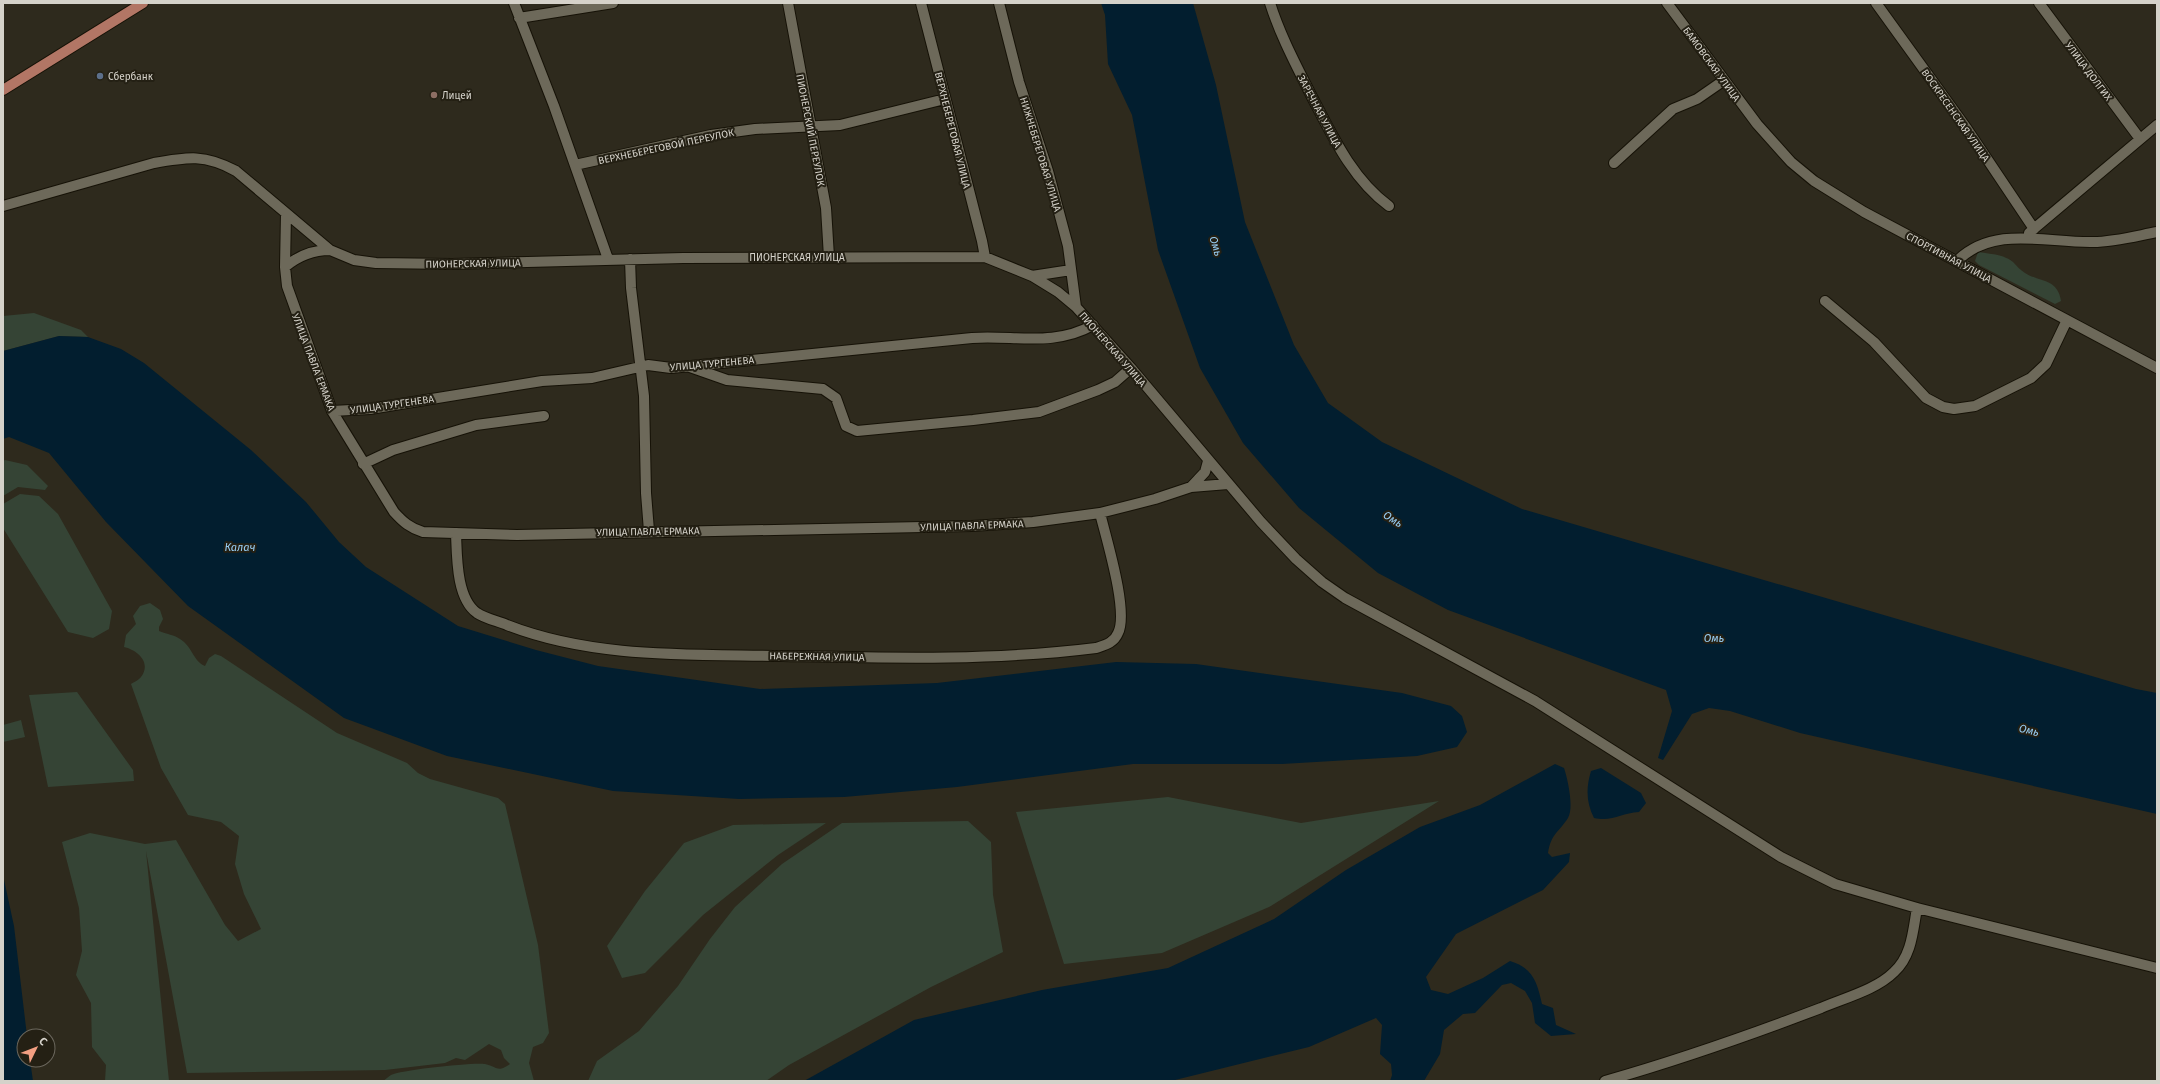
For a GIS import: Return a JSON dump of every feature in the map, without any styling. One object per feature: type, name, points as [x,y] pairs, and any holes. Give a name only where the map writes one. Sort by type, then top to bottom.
[{"type":"main road","points":[[3,90],[143,3]]},
{"type":"street","points":[[514,3],[575,165],[608,259]]},
{"type":"street","points":[[519,18],[613,3]]},
{"type":"street","name":"ПИОНЕРСКИЙ ПЕРЕУЛОК","points":[[788,3],[826,208],[829,257]]},
{"type":"street","name":"ВЕРХНЕБЕРЕГОВАЯ УЛИЦА","points":[[921,3],[982,241],[985,258]]},
{"type":"street","name":"НИЖНЕБЕРЕГОВАЯ УЛИЦА","points":[[999,3],[1019,82],[1048,171],[1068,246],[1076,306]]},
{"type":"street","name":"ЗАРЕЧНАЯ УЛИЦА","points":[[1270,3],[1291,55],[1346,159],[1362,180],[1389,206]]},
{"type":"street","name":"БАМОВСКАЯ УЛИЦА","points":[[1667,3],[1757,124]]},
{"type":"street","name":"ВОСКРЕСЕНСКАЯ УЛИЦА","points":[[1876,3],[1967,129],[2034,229]]},
{"type":"street","name":"УЛИЦА ДОЛГИХ","points":[[2039,3],[2140,139]]},
{"type":"street","points":[[1614,163],[1673,109],[1698,100],[1724,81]]},
{"type":"street","name":"ВЕРХНЕБЕРЕГОВОЙ ПЕРЕУЛОК","points":[[575,165],[711,135],[755,129],[840,125],[945,99]]},
{"type":"street","name":"СПОРТИВНАЯ УЛИЦА","points":[[1757,124],[1795,165],[1830,193],[1958,260],[2157,368]]},
{"type":"street","points":[[2024,238],[2157,125]]},
{"type":"street","name":"ПИОНЕРСКАЯ УЛИЦА","points":[[3,206],[154,163],[180,158],[201,158],[219,162],[236,171],[330,250],[354,260],[392,264],[608,259],[829,257],[985,258],[1032,276],[1058,292],[1076,306],[1131,368],[1208,461],[1296,559],[1322,582],[1345,598],[1535,701],[1780,857],[1809,873],[1835,884],[1917,908],[2157,968]]},
{"type":"street","name":"УЛИЦА ПАВЛА ЕРМАКА","points":[[286,214],[285,267],[287,286],[292,304],[332,411],[363,464],[394,512],[403,523],[413,529],[423,532],[517,535],[649,531],[972,526],[1033,522],[1100,513],[1154,499],[1191,487],[1228,484]]},
{"type":"street","points":[[1958,260],[1975,246],[1990,240],[2024,238],[2064,242],[2096,242],[2157,232]]},
{"type":"street","points":[[285,267],[292,260],[307,254],[319,250],[330,250]]},
{"type":"street","points":[[630,259],[631,288],[639,367],[644,396],[646,493],[649,531]]},
{"type":"street","points":[[1032,276],[1071,270]]},
{"type":"street","points":[[1825,301],[1874,342],[1926,398],[1943,408],[1954,409],[1975,406],[2031,378],[2046,364],[2067,320]]},
{"type":"street","name":"УЛИЦА ТУРГЕНЕВА","points":[[332,411],[370,408],[542,381],[592,378],[648,365],[671,368],[995,336],[1050,339],[1067,337],[1093,325]]},
{"type":"street","points":[[688,366],[727,380],[823,389],[836,398],[846,426],[857,431],[1039,412],[1115,382],[1131,368]]},
{"type":"street","points":[[363,464],[393,450],[476,425],[544,416]]},
{"type":"street","points":[[1191,487],[1205,472],[1208,461]]},
{"type":"street","name":"НАБЕРЕЖНАЯ УЛИЦА","points":[[456,533],[461,585],[471,607],[478,614],[518,629],[558,641],[606,649],[670,654],[984,658],[1096,648],[1108,645],[1114,640],[1120,629],[1121,613],[1114,571],[1100,513]]},
{"type":"street","points":[[1605,1081],[1697,1054],[1856,994],[1882,982],[1894,973],[1903,962],[1910,946],[1917,908]]},
{"type":"green space","points":[[1978,252],[2005,257],[2030,276],[2052,284],[2056,288],[2061,301],[2055,304],[1979,265],[1975,261]]},
{"type":"green space","points":[[34,313],[81,330],[88,337],[59,336],[3,351],[3,316]]},
{"type":"green space","points":[[5,460],[27,465],[48,486],[45,490],[18,487],[3,496],[3,461]]},
{"type":"green space","points":[[20,494],[39,496],[58,514],[112,611],[109,629],[93,638],[68,632],[3,528],[3,504]]},
{"type":"green space","points":[[150,603],[160,610],[163,619],[159,627],[159,631],[176,636],[184,642],[201,664],[205,666],[209,658],[215,654],[221,656],[337,733],[407,763],[418,773],[430,779],[498,798],[505,804],[538,945],[549,1033],[543,1043],[533,1047],[529,1063],[534,1081],[383,1081],[391,1075],[397,1073],[422,1069],[453,1065],[485,1064],[500,1069],[510,1064],[504,1058],[501,1050],[489,1044],[465,1060],[456,1058],[445,1063],[385,1070],[187,1073],[146,851],[169,1081],[105,1081],[106,1065],[92,1047],[91,1003],[76,975],[82,951],[79,908],[62,842],[90,833],[145,844],[176,840],[225,925],[238,941],[261,929],[244,894],[235,864],[239,836],[221,822],[188,815],[161,768],[131,684],[141,677],[145,666],[142,658],[138,654],[124,647],[126,635],[136,624],[133,616],[140,606]]},
{"type":"green space","points":[[77,692],[133,770],[134,781],[48,787],[29,695]]},
{"type":"green space","points":[[21,720],[25,737],[3,742],[3,725]]},
{"type":"green space","points":[[1168,797],[1301,823],[1439,801],[1269,907],[1162,953],[1064,964],[1016,812]]},
{"type":"green space","points":[[968,821],[991,842],[993,895],[1003,952],[931,987],[789,1065],[766,1081],[588,1081],[597,1061],[639,1031],[678,986],[710,939],[735,907],[782,864],[842,823]]},
{"type":"green space","points":[[826,823],[778,855],[703,915],[645,973],[622,978],[607,946],[645,891],[684,843],[733,825]]},
{"type":"water","name":"Омь","points":[[1101,3],[1193,3],[1216,85],[1245,222],[1294,345],[1328,403],[1382,442],[1522,509],[2136,689],[2157,693],[2157,814],[1800,733],[1730,711],[1709,708],[1692,714],[1663,760],[1658,758],[1672,711],[1666,690],[1448,610],[1378,573],[1299,508],[1243,443],[1200,368],[1158,250],[1132,115],[1108,64],[1105,15]]},
{"type":"water","name":"Калач","points":[[59,336],[88,337],[121,349],[144,363],[251,450],[306,502],[339,542],[366,567],[458,626],[536,650],[598,666],[760,689],[937,683],[1116,662],[1196,664],[1402,693],[1451,706],[1462,716],[1467,732],[1457,747],[1417,756],[1282,764],[1133,764],[957,787],[844,797],[739,799],[613,791],[447,756],[344,718],[188,606],[106,522],[49,453],[9,437],[3,439],[3,351]]},
{"type":"water","points":[[1555,764],[1564,768],[1569,786],[1570,813],[1553,838],[1548,853],[1552,857],[1570,853],[1569,862],[1543,890],[1456,934],[1426,977],[1431,990],[1448,994],[1483,978],[1510,961],[1518,964],[1533,977],[1542,1004],[1553,1008],[1556,1025],[1576,1034],[1551,1036],[1535,1023],[1532,1003],[1525,991],[1511,983],[1502,985],[1475,1013],[1463,1014],[1444,1030],[1440,1054],[1424,1081],[1390,1081],[1392,1075],[1391,1064],[1380,1054],[1382,1025],[1376,1018],[1309,1047],[1171,1081],[804,1081],[914,1020],[1042,990],[1168,968],[1274,919],[1346,870],[1420,827],[1480,805]]},
{"type":"water","points":[[1601,768],[1641,793],[1646,803],[1639,812],[1607,819],[1594,818],[1588,801],[1588,783],[1591,771]]},
{"type":"water","points":[[3,875],[14,926],[26,1028],[16,1028],[16,1068],[31,1068],[33,1081],[3,1081]]},
{"type":"place","name":"Сбербанк","points":[[100,76]]},
{"type":"place","name":"Лицей","points":[[434,95]]}]
